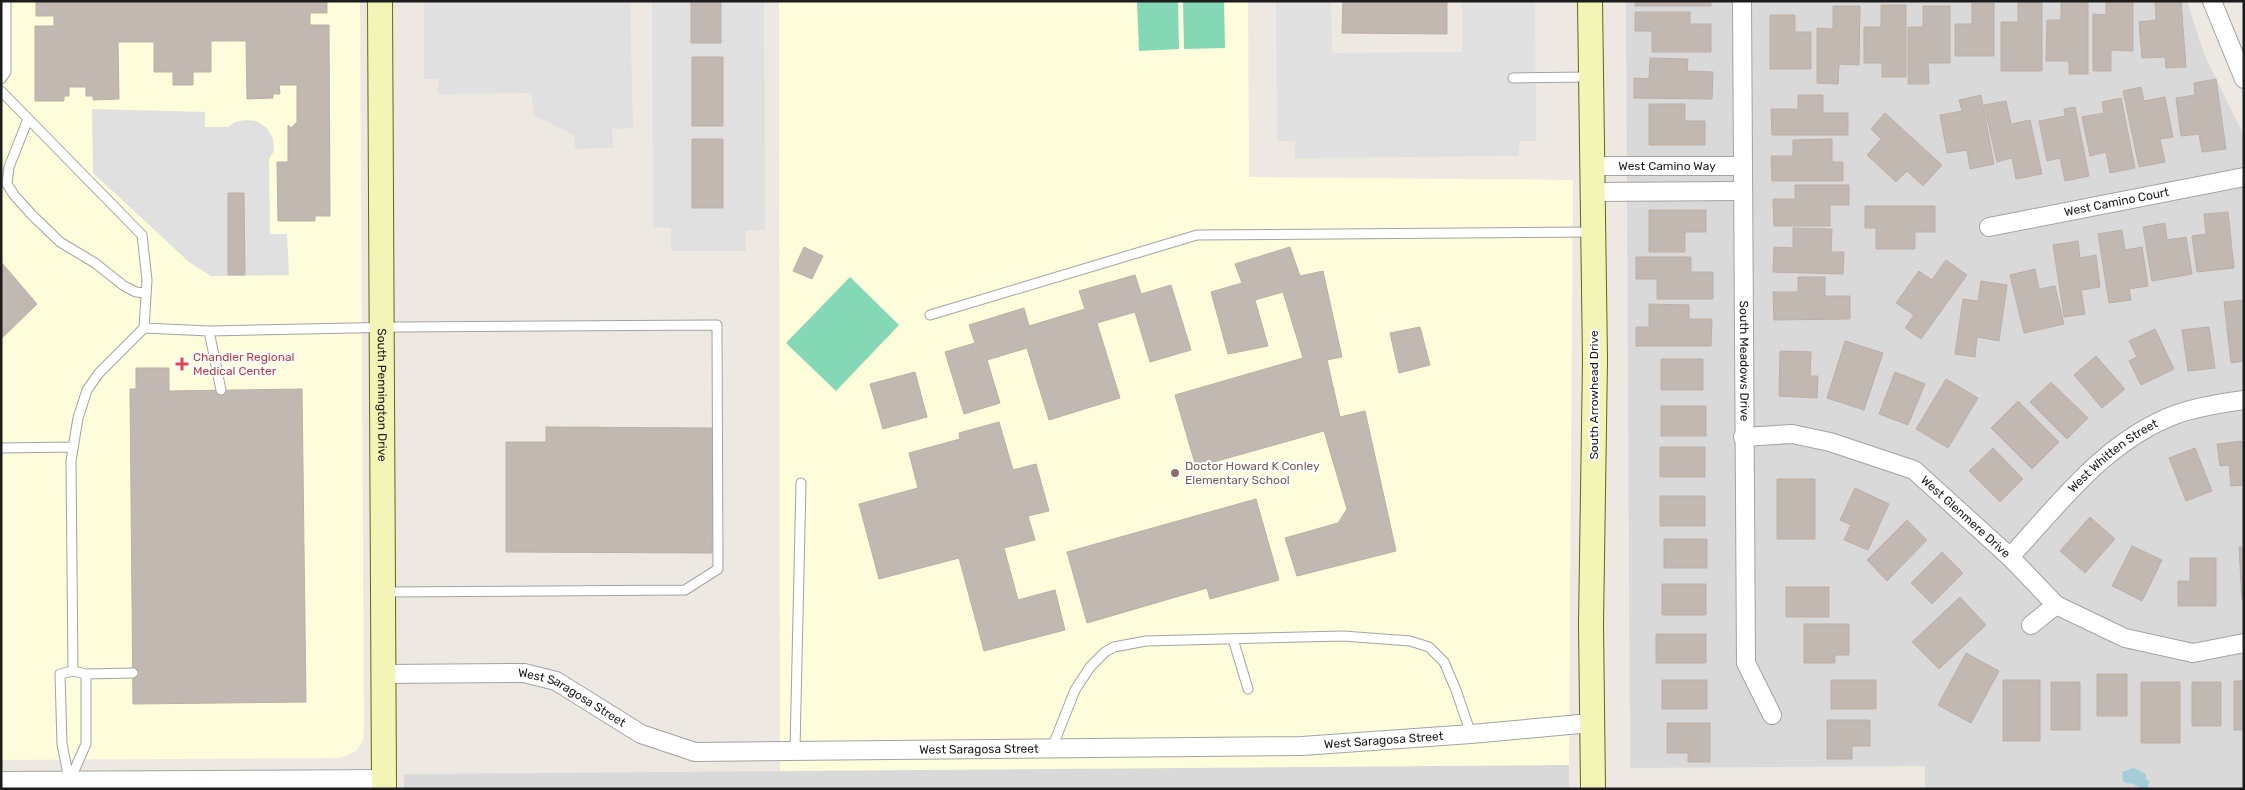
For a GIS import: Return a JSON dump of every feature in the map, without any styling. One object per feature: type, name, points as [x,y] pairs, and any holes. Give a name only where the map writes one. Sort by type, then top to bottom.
[{"type":"street","name":"South Pennington Drive","points":[[380,1],[384,784]]},
{"type":"street","name":"South Arrowhead Drive","points":[[1590,1],[1595,360],[1591,723],[1593,789]]},
{"type":"street","name":"South Meadows Drive","points":[[1742,1],[1746,663],[1772,715]]},
{"type":"street","points":[[2212,1],[2244,79]]},
{"type":"street","name":"West Camino Way","points":[[1592,166],[1742,166]]},
{"type":"street","name":"West Camino Court","points":[[1989,227],[2244,177]]},
{"type":"street","name":"West Camino Way","points":[[1593,192],[1742,191]]},
{"type":"street","name":"West Whitten Street","points":[[2010,557],[2101,459],[2142,431],[2177,414],[2244,400]]},
{"type":"street","name":"West Glenmere Drive","points":[[1744,437],[1792,434],[1830,442],[1914,470],[2010,557],[2056,604],[2125,638],[2193,652],[2244,643]]},
{"type":"street","points":[[2031,625],[2056,604]]},
{"type":"street","name":"West Saragosa Street","points":[[384,674],[524,673],[556,681],[641,734],[695,752],[796,749],[1302,746],[1591,723]]},
{"type":"street","points":[[1,781],[70,785],[384,784]]},
{"type":"lane","points":[[1,79],[6,72],[6,1]]},
{"type":"lane","points":[[1513,78],[1590,77]]},
{"type":"lane","points":[[1,91],[142,235],[147,280],[144,328],[99,373],[87,390],[78,418],[73,447],[71,461],[73,671]]},
{"type":"lane","points":[[28,119],[9,167],[7,184],[14,195],[60,242],[95,263],[124,286],[136,292],[146,293]]},
{"type":"lane","points":[[930,315],[1197,235],[1594,232]]},
{"type":"lane","points":[[144,328],[209,331],[382,327],[717,325],[718,569],[685,590],[383,592]]},
{"type":"lane","points":[[209,331],[221,390]]},
{"type":"lane","points":[[1,448],[73,447]]},
{"type":"lane","points":[[796,749],[800,483]]},
{"type":"lane","points":[[1052,748],[1075,690],[1090,667],[1105,652],[1114,647],[1146,641],[1343,636],[1410,641],[1429,647],[1444,662],[1456,690],[1470,734]]},
{"type":"lane","points":[[1233,639],[1248,689]]},
{"type":"lane","points":[[70,785],[62,744],[60,674],[73,671],[86,674],[133,673]]},
{"type":"lane","points":[[70,785],[86,744],[86,674]]},
{"type":"shaded area","name":"Chandler Regional Medical Center","points":[[1,1],[360,1],[364,727],[363,740],[357,750],[347,756],[338,758],[1,760]]},
{"type":"shaded area","points":[[424,1],[630,1],[633,128],[612,129],[613,148],[575,149],[574,135],[533,115],[532,93],[438,94],[438,79],[424,79]]},
{"type":"shaded area","points":[[652,1],[764,1],[765,230],[746,230],[746,251],[671,251],[671,228],[653,227]]},
{"type":"shaded area","name":"Doctor Howard K Conley Elementary School","points":[[779,1],[1248,1],[1249,177],[1573,180],[1569,765],[780,771]]},
{"type":"shaded area","points":[[1276,1],[1331,1],[1332,53],[1462,52],[1462,1],[1535,1],[1536,141],[1519,141],[1519,156],[1295,158],[1295,141],[1277,141]]},
{"type":"shaded area","points":[[1626,1],[2187,1],[2204,54],[2244,136],[2244,789],[1925,789],[1925,766],[1630,768]]},
{"type":"shaded area","points":[[92,109],[205,112],[205,127],[228,127],[235,122],[245,120],[256,121],[267,128],[273,139],[274,151],[269,159],[270,234],[287,234],[289,275],[211,276],[189,262],[93,173]]},
{"type":"shaded area","points":[[1569,765],[1569,789],[404,789],[404,774]]},
{"type":"green space","points":[[1137,1],[1178,1],[1179,49],[1139,51]]},
{"type":"green space","points":[[1183,1],[1224,1],[1225,48],[1184,49]]},
{"type":"green space","points":[[850,277],[899,325],[836,391],[786,343]]},
{"type":"water","points":[[2134,768],[2146,774],[2146,779],[2150,782],[2147,788],[2141,789],[2134,784],[2123,781],[2122,772]]},
{"type":"building","points":[[36,1],[327,1],[327,13],[310,13],[310,25],[329,25],[330,216],[315,216],[315,221],[278,221],[277,162],[288,162],[288,125],[291,128],[297,122],[297,85],[279,85],[280,94],[273,94],[273,98],[247,99],[246,41],[211,41],[211,72],[193,72],[193,85],[173,85],[173,72],[154,72],[154,42],[118,42],[119,99],[93,100],[93,96],[86,96],[86,87],[69,87],[69,96],[64,96],[64,101],[35,101],[35,26],[54,26],[54,16],[36,16]]},
{"type":"building","points":[[691,1],[721,1],[721,43],[691,43]]},
{"type":"building","points":[[1343,1],[1447,1],[1447,34],[1342,33]]},
{"type":"building","points":[[1635,1],[1711,1],[1711,6],[1635,6]]},
{"type":"building","points":[[2061,1],[2088,1],[2088,74],[2069,74],[2069,61],[2046,61],[2047,20],[2061,20]]},
{"type":"building","points":[[2106,1],[2133,1],[2133,51],[2111,50],[2111,71],[2093,71],[2093,14],[2106,15]]},
{"type":"building","points":[[2155,1],[2181,1],[2186,67],[2166,68],[2165,57],[2142,58],[2139,22],[2156,20]]},
{"type":"building","points":[[2018,2],[2042,2],[2042,71],[2001,71],[2001,22],[2018,22]]},
{"type":"building","points":[[1972,3],[1994,3],[1994,56],[1955,56],[1955,24],[1972,24]]},
{"type":"building","points":[[1881,5],[1906,5],[1906,77],[1882,77],[1882,63],[1864,63],[1864,27],[1881,27]]},
{"type":"building","points":[[1833,6],[1860,6],[1859,65],[1839,64],[1838,84],[1817,83],[1817,28],[1833,29]]},
{"type":"building","points":[[1923,6],[1950,6],[1950,63],[1928,63],[1929,84],[1908,84],[1908,27],[1923,27]]},
{"type":"building","points":[[1635,12],[1690,12],[1690,24],[1711,24],[1711,52],[1652,52],[1652,31],[1635,31]]},
{"type":"building","points":[[1770,15],[1795,15],[1795,32],[1811,32],[1811,69],[1770,69]]},
{"type":"building","points":[[692,57],[723,57],[723,126],[692,126]]},
{"type":"building","points":[[1650,58],[1688,59],[1687,71],[1713,72],[1712,99],[1634,98],[1634,78],[1649,79]]},
{"type":"building","points":[[2216,79],[2226,149],[2202,152],[2199,134],[2181,136],[2176,98],[2195,95],[2194,83]]},
{"type":"building","points":[[2141,87],[2144,101],[2165,97],[2173,137],[2160,139],[2165,162],[2139,167],[2123,91]]},
{"type":"building","points":[[1798,95],[1823,95],[1823,113],[1848,113],[1848,135],[1772,135],[1771,109],[1798,109]]},
{"type":"building","points":[[1981,95],[1994,164],[1970,169],[1967,150],[1947,153],[1940,115],[1962,111],[1959,100]]},
{"type":"building","points":[[2121,98],[2135,168],[2110,173],[2106,152],[2090,156],[2082,117],[2104,113],[2102,102]]},
{"type":"building","points":[[2006,101],[2011,124],[2030,120],[2042,174],[2016,179],[2012,158],[1997,162],[1984,105]]},
{"type":"building","points":[[1649,104],[1685,104],[1685,121],[1705,121],[1705,145],[1649,145]]},
{"type":"building","points":[[2075,107],[2089,176],[2065,181],[2060,158],[2047,161],[2039,121],[2065,116],[2064,109]]},
{"type":"building","points":[[1885,113],[1942,165],[1923,186],[1907,171],[1896,182],[1867,155],[1881,139],[1871,129]]},
{"type":"building","points":[[692,139],[723,139],[723,208],[692,208]]},
{"type":"building","points":[[1832,139],[1832,162],[1843,162],[1843,181],[1772,181],[1771,156],[1793,156],[1793,140]]},
{"type":"building","points":[[1795,185],[1849,185],[1849,205],[1830,205],[1830,226],[1774,226],[1773,199],[1795,199]]},
{"type":"building","points":[[228,193],[244,193],[245,275],[228,275]]},
{"type":"building","points":[[1865,206],[1935,206],[1935,232],[1915,232],[1915,249],[1876,249],[1876,228],[1865,228]]},
{"type":"building","points":[[1649,210],[1706,210],[1706,232],[1685,232],[1685,252],[1649,252]]},
{"type":"building","points":[[2228,212],[2234,268],[2197,272],[2192,236],[2206,234],[2204,214]]},
{"type":"building","points":[[2165,223],[2167,240],[2186,237],[2192,274],[2152,281],[2143,227]]},
{"type":"building","points":[[1793,228],[1832,229],[1831,252],[1844,252],[1843,274],[1773,272],[1774,247],[1793,248]]},
{"type":"building","points":[[2122,230],[2125,250],[2142,247],[2148,286],[2129,289],[2131,300],[2109,303],[2098,234]]},
{"type":"building","points":[[2078,241],[2080,258],[2096,255],[2100,287],[2081,290],[2085,314],[2064,317],[2053,245]]},
{"type":"building","points":[[804,247],[823,256],[812,279],[793,271]]},
{"type":"building","points":[[1290,247],[1300,276],[1323,271],[1342,357],[1327,360],[1340,417],[1365,411],[1396,551],[1297,576],[1285,538],[1338,523],[1347,509],[1324,431],[1196,467],[1175,395],[1303,358],[1283,292],[1255,300],[1268,346],[1228,354],[1211,292],[1242,283],[1235,264]]},
{"type":"building","points":[[1636,257],[1691,257],[1691,272],[1713,272],[1713,299],[1657,299],[1657,279],[1636,279]]},
{"type":"building","points":[[1946,260],[1967,275],[1921,339],[1905,328],[1914,315],[1896,303],[1919,271],[1932,280]]},
{"type":"building","points":[[1,262],[37,304],[1,339]]},
{"type":"building","points":[[2035,269],[2039,289],[2055,286],[2064,324],[2024,333],[2010,275]]},
{"type":"building","points":[[1135,275],[1141,294],[1171,285],[1191,350],[1150,362],[1135,312],[1097,323],[1120,398],[1049,420],[1027,348],[987,360],[1000,403],[964,414],[945,352],[975,343],[969,325],[1024,308],[1029,326],[1085,309],[1079,291]]},
{"type":"building","points":[[1798,277],[1825,277],[1825,296],[1850,296],[1850,319],[1774,320],[1773,292],[1798,292]]},
{"type":"building","points":[[1981,281],[2007,285],[1999,341],[1977,337],[1975,357],[1955,354],[1963,299],[1978,301]]},
{"type":"building","points":[[2244,300],[2244,361],[2231,363],[2224,302]]},
{"type":"building","points":[[1649,304],[1689,305],[1689,319],[1712,319],[1711,346],[1636,346],[1636,327],[1649,327]]},
{"type":"building","points":[[1420,327],[1430,365],[1399,373],[1390,333]]},
{"type":"building","points":[[2209,327],[2215,368],[2188,371],[2182,330]]},
{"type":"building","points":[[2155,329],[2174,369],[2141,385],[2129,361],[2137,357],[2129,341]]},
{"type":"building","points":[[1845,341],[1883,353],[1864,410],[1827,398]]},
{"type":"building","points":[[1780,351],[1811,352],[1810,376],[1818,376],[1817,398],[1779,396]]},
{"type":"building","points":[[2096,356],[2125,389],[2102,408],[2074,375]]},
{"type":"building","points":[[1661,359],[1703,359],[1703,390],[1661,390]]},
{"type":"building","points":[[136,368],[169,368],[169,391],[302,389],[306,702],[133,704],[130,389],[136,389]]},
{"type":"building","points":[[915,372],[927,417],[883,429],[870,384]]},
{"type":"building","points":[[1895,372],[1925,384],[1908,425],[1879,414]]},
{"type":"building","points":[[1946,379],[1978,398],[1948,448],[1916,429]]},
{"type":"building","points":[[2051,382],[2088,418],[2067,439],[2030,402]]},
{"type":"building","points":[[2018,401],[2059,442],[2032,469],[1991,428]]},
{"type":"building","points":[[1661,406],[1706,406],[1706,436],[1661,436]]},
{"type":"building","points":[[999,422],[1013,470],[1036,464],[1049,511],[1028,516],[1035,540],[1004,548],[1018,600],[1055,590],[1065,630],[984,651],[959,558],[879,579],[859,504],[918,488],[909,453],[960,439],[959,433]]},
{"type":"building","points":[[546,427],[713,428],[712,553],[506,552],[506,442],[546,442]]},
{"type":"building","points":[[2244,441],[2244,485],[2231,486],[2229,465],[2220,466],[2217,444]]},
{"type":"building","points":[[1660,447],[1705,447],[1705,477],[1660,477]]},
{"type":"building","points":[[1993,448],[2023,479],[2000,502],[1969,471]]},
{"type":"building","points":[[2195,448],[2212,491],[2186,501],[2169,458]]},
{"type":"building","points":[[1777,479],[1815,479],[1815,539],[1777,539]]},
{"type":"building","points":[[1855,488],[1889,504],[1868,550],[1844,540],[1851,525],[1840,520]]},
{"type":"building","points":[[1660,496],[1705,496],[1705,526],[1660,526]]},
{"type":"building","points":[[1256,499],[1279,580],[1210,599],[1207,588],[1087,623],[1067,552]]},
{"type":"building","points":[[2090,517],[2115,539],[2085,573],[2060,551]]},
{"type":"building","points":[[1907,520],[1927,540],[1887,581],[1867,560]]},
{"type":"building","points":[[1664,539],[1707,539],[1707,568],[1664,568]]},
{"type":"building","points":[[2132,546],[2162,560],[2142,601],[2112,586]]},
{"type":"building","points":[[2239,547],[2244,547],[2244,600],[2242,600]]},
{"type":"building","points":[[1942,552],[1963,573],[1932,604],[1911,583]]},
{"type":"building","points":[[2190,558],[2216,558],[2216,606],[2178,606],[2178,581],[2190,581]]},
{"type":"building","points":[[1662,584],[1706,584],[1706,615],[1662,615]]},
{"type":"building","points":[[1786,587],[1829,587],[1829,617],[1786,617]]},
{"type":"building","points":[[1960,597],[1986,625],[1939,669],[1912,642]]},
{"type":"building","points":[[1804,624],[1849,624],[1849,655],[1835,655],[1835,663],[1804,663]]},
{"type":"building","points":[[1656,634],[1706,634],[1706,663],[1656,663]]},
{"type":"building","points":[[1966,653],[1999,671],[1971,723],[1938,705]]},
{"type":"building","points":[[2097,674],[2127,674],[2127,716],[2097,716]]},
{"type":"building","points":[[1662,680],[1707,680],[1707,709],[1662,709]]},
{"type":"building","points":[[1831,680],[1876,680],[1876,709],[1831,709]]},
{"type":"building","points":[[2003,680],[2040,680],[2040,741],[2003,741]]},
{"type":"building","points":[[2234,681],[2244,681],[2244,730],[2234,730]]},
{"type":"building","points":[[2051,682],[2080,682],[2080,730],[2051,730]]},
{"type":"building","points":[[2141,682],[2180,682],[2180,743],[2141,743]]},
{"type":"building","points":[[2192,682],[2221,682],[2221,726],[2192,726]]},
{"type":"building","points":[[1827,720],[1870,720],[1870,746],[1852,746],[1852,759],[1827,759]]},
{"type":"building","points":[[1667,723],[1710,723],[1710,762],[1688,762],[1688,753],[1667,753]]},
{"type":"place","name":"Chandler Regional Medical Center","points":[[182,364]]},
{"type":"place","name":"Doctor Howard K Conley Elementary School","points":[[1175,473]]}]
